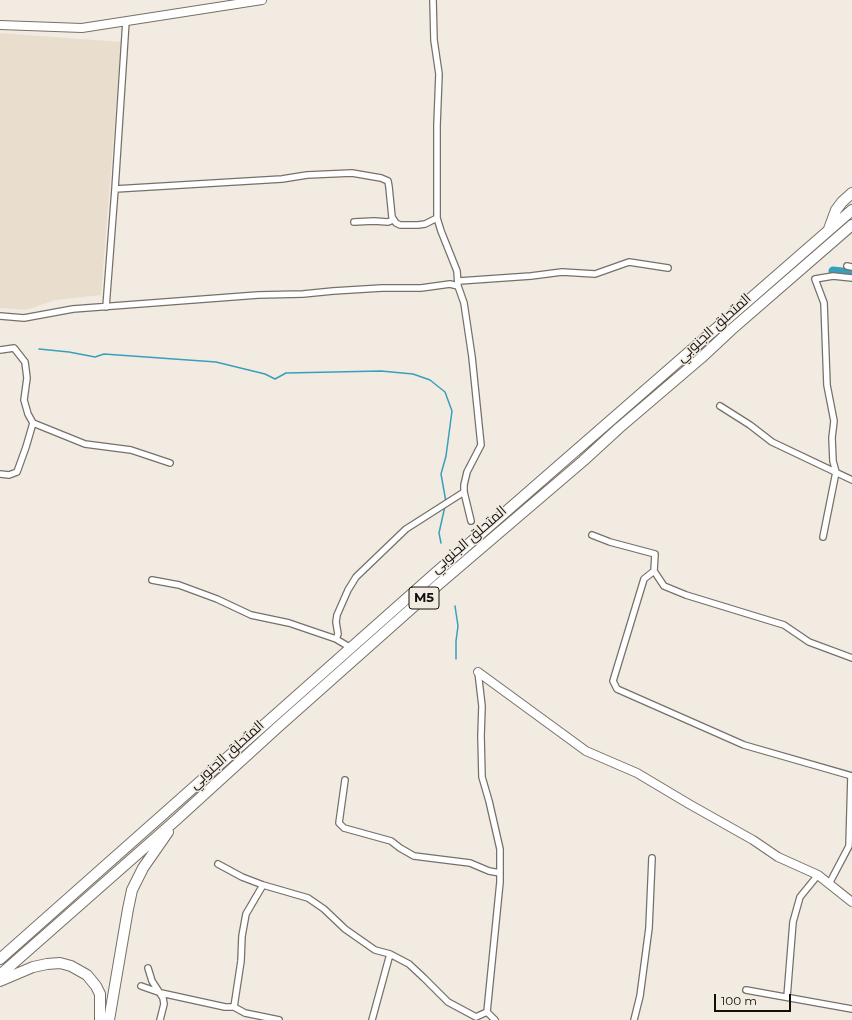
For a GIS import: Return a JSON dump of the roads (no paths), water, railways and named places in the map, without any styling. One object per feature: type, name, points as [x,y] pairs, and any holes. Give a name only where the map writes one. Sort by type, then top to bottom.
[{"type":"highway","points":[[852,193],[836,210],[830,229],[840,236],[847,238],[852,237]]},
{"type":"highway","name":"المتحلق الجنوبي","points":[[0,959],[438,571],[852,210]]},
{"type":"highway","name":"المتحلق الجنوبي","points":[[0,975],[176,820],[439,584],[583,461],[731,330],[852,226]]},
{"type":"highway","points":[[109,1020],[132,890],[143,868],[176,820]]},
{"type":"highway","points":[[0,981],[33,967],[47,964],[71,966],[86,975],[96,986],[100,994],[100,1020]]},
{"type":"street","points":[[0,25],[82,28],[262,0]]},
{"type":"street","points":[[432,0],[434,40],[439,74],[437,125],[437,218],[457,271],[464,303],[472,357],[481,445],[467,472],[464,485],[464,492],[471,521]]},
{"type":"street","points":[[106,307],[126,21]]},
{"type":"street","points":[[115,189],[282,179],[324,174],[352,173],[381,178],[388,181],[392,217],[393,220],[400,225],[418,225],[437,218]]},
{"type":"street","points":[[354,222],[388,222],[393,220]]},
{"type":"street","points":[[0,316],[24,318],[73,309],[258,295],[303,294],[382,288],[421,288],[562,272],[595,274],[629,262],[668,268]]},
{"type":"street","points":[[823,537],[836,472],[833,461],[832,438],[834,421],[827,385],[824,303],[814,279],[833,276],[852,278]]},
{"type":"street","points":[[0,350],[14,348],[25,362],[28,378],[24,400],[28,414],[33,423],[85,444],[131,450],[170,463]]},
{"type":"street","points":[[720,406],[750,425],[772,442],[852,480]]},
{"type":"street","points":[[0,474],[9,475],[17,472],[33,423]]},
{"type":"street","points":[[336,639],[338,634],[336,622],[337,615],[348,590],[356,577],[406,529],[464,492]]},
{"type":"street","points":[[592,535],[610,542],[655,554],[654,571],[664,586],[686,595],[784,625],[809,642],[852,658]]},
{"type":"street","points":[[654,571],[644,580],[642,586],[613,680],[617,689],[744,745],[852,776],[849,846],[829,884]]},
{"type":"street","points":[[152,580],[179,586],[217,599],[251,615],[289,623],[297,627],[336,639],[351,648]]},
{"type":"street","points":[[478,672],[482,706],[482,777],[490,801],[500,849],[500,873],[496,927],[487,1012]]},
{"type":"street","points":[[478,672],[586,751],[636,773],[753,840],[778,858],[818,875],[852,902]]},
{"type":"street","points":[[345,780],[339,823],[344,828],[391,841],[414,856],[470,863],[489,871],[500,873]]},
{"type":"street","points":[[634,1020],[640,996],[649,928],[652,858]]},
{"type":"street","points":[[218,864],[242,878],[308,898],[324,909],[345,930],[375,950],[390,954],[409,964],[448,1002],[476,1017],[487,1012]]},
{"type":"street","points":[[787,997],[793,922],[800,897],[818,875]]},
{"type":"street","points":[[234,1007],[246,914],[263,885]]},
{"type":"street","points":[[372,1020],[390,954]]},
{"type":"street","points":[[148,968],[152,981],[161,993],[164,1004],[160,1020]]},
{"type":"street","points":[[142,986],[161,993],[225,1007],[234,1007],[250,1014],[279,1020]]},
{"type":"street","points":[[746,990],[852,1009]]},
{"type":"street","points":[[487,1012],[495,1020]]},
{"type":"street","points":[[247,1020],[250,1014]]},
{"type":"waterway","points":[[833,271],[852,273]]},
{"type":"waterway","points":[[39,349],[69,352],[95,357],[104,354],[216,362],[265,374],[275,379],[286,373],[381,371],[413,374],[430,380],[445,392],[452,411],[446,456],[441,474],[446,502]]},
{"type":"waterway","points":[[441,543],[439,533],[445,506]]},
{"type":"waterway","points":[[455,606],[458,626],[456,659]]}]
